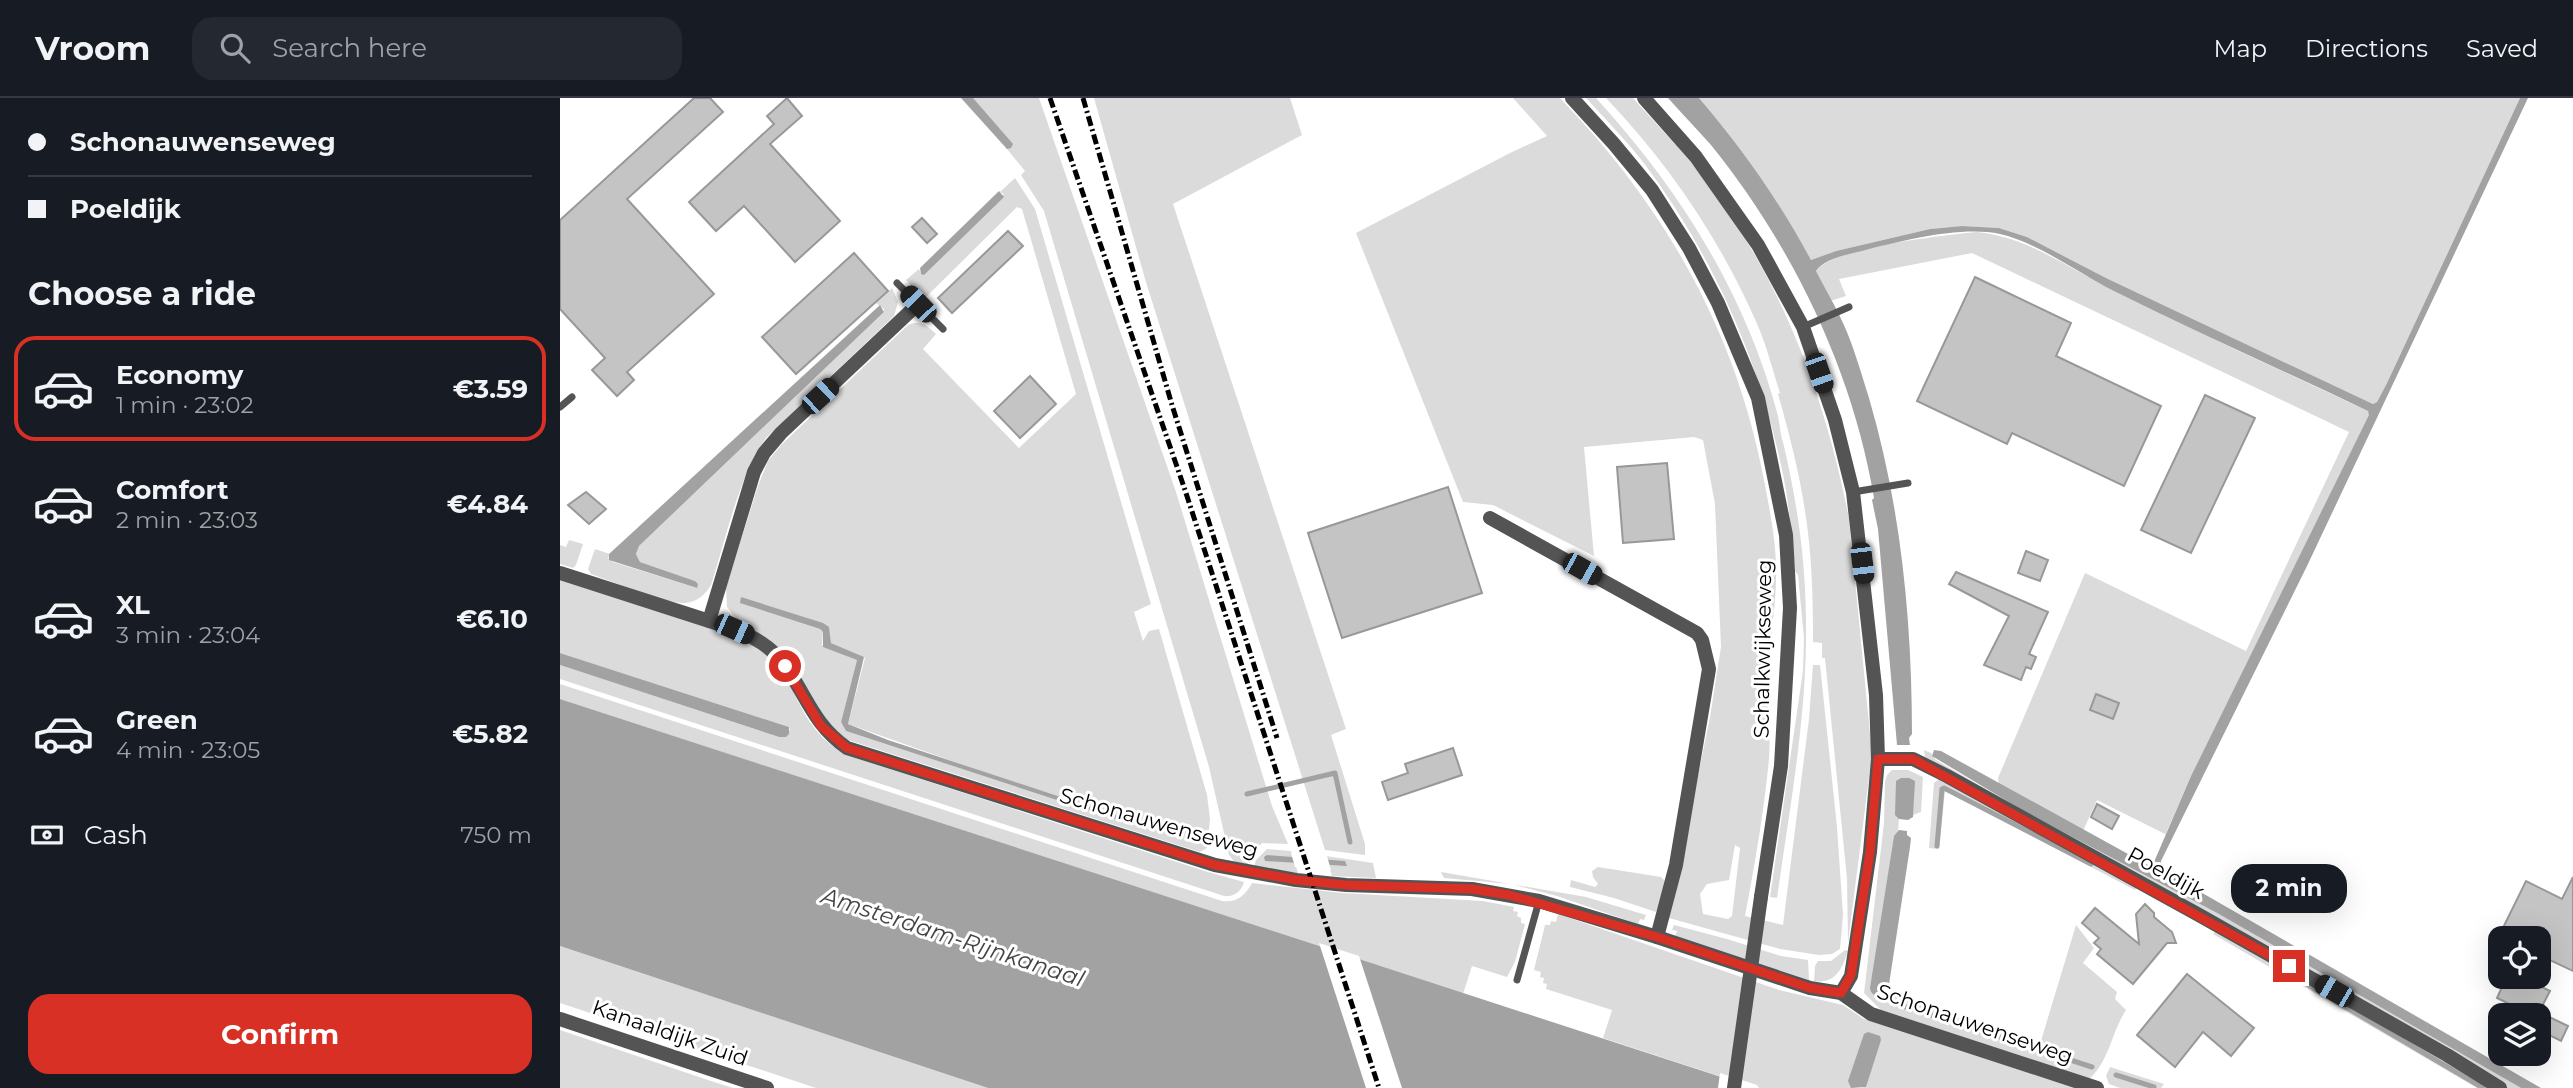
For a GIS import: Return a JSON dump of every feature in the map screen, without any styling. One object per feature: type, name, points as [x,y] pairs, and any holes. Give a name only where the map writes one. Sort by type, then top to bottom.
[{"type":"street","name":"Schalkwijkseweg","points":[[1572,98],[1651,190],[1689,248],[1718,303],[1758,398],[1786,535],[1790,608],[1781,766],[1734,1088]]},
{"type":"street","name":"Schonauwenseweg","points":[[1644,98],[1696,157],[1758,244],[1810,324],[1835,420],[1860,491],[1877,695],[1878,759],[1870,852],[1851,975],[1841,993]]},
{"type":"street","points":[[709,621],[754,472],[764,453],[781,433],[918,304]]},
{"type":"street","points":[[1490,518],[1697,633],[1702,640],[1709,669],[1676,865],[1657,937]]},
{"type":"street","name":"Schonauwenseweg","points":[[560,573],[755,638],[785,666],[821,726],[847,748],[1215,865],[1250,873],[1346,885],[1472,889],[1539,901],[1810,988],[1841,993],[1871,1014],[2097,1088]]},
{"type":"street","name":"Poeldijk","points":[[1878,759],[1913,759],[1947,776],[2246,941],[2500,1088]]},
{"type":"street","name":"Kanaaldijk Zuid","points":[[560,1019],[767,1088]]},
{"type":"lane","points":[[897,283],[943,329]]},
{"type":"lane","points":[[1810,324],[1849,307]]},
{"type":"lane","points":[[560,407],[572,397]]},
{"type":"lane","points":[[1860,491],[1908,483]]},
{"type":"lane","points":[[1517,980],[1539,901]]},
{"type":"shaded area","points":[[973,98],[1039,98],[1176,492],[1272,806],[1288,844],[1262,843],[1247,866],[1236,864],[1229,855],[1209,767],[1044,211],[1021,175],[1025,171]]},
{"type":"shaded area","points":[[1094,98],[1290,98],[1302,135],[1173,204],[1346,729],[1331,735],[1365,844],[1365,855],[1325,850],[1145,279]]},
{"type":"shaded area","points":[[1513,98],[1560,98],[1598,140],[1633,184],[1692,276],[1716,325],[1736,376],[1765,485],[1774,537],[1776,569],[1767,685],[1769,759],[1745,916],[1783,925],[1809,719],[1813,665],[1820,665],[1843,915],[1840,949],[1832,954],[1819,955],[1780,949],[1669,918],[1710,717],[1721,647],[1715,504],[1703,440],[1694,437],[1584,447],[1594,556],[1493,505],[1463,502],[1356,233],[1547,136]],"holes":[[[1735,845],[1740,848],[1732,916],[1728,919],[1703,914],[1700,894],[1707,884],[1729,880]]]},
{"type":"shaded area","points":[[1586,98],[1596,98],[1627,133],[1682,207],[1706,246],[1748,328],[1778,416],[1801,541],[1806,641],[1800,738],[1777,898],[1770,897],[1803,671],[1804,638],[1798,575],[1795,571],[1781,465],[1746,346],[1712,271],[1670,200],[1646,166]]},
{"type":"shaded area","points":[[1606,98],[1633,98],[1689,161],[1726,209],[1752,249],[1774,292],[1812,380],[1827,426],[1849,519],[1872,754],[1848,943],[1847,879],[1825,658],[1822,658],[1822,643],[1813,642],[1812,576],[1803,496],[1778,394],[1780,393],[1758,326],[1711,234],[1652,150]]},
{"type":"shaded area","points":[[1699,98],[2520,98],[2387,383],[2377,402],[2373,404],[2106,278],[2027,237],[1999,228],[1962,226],[1930,229],[1836,251],[1811,260],[1760,176]]},
{"type":"shaded area","points":[[1015,178],[1035,209],[1151,604],[1134,612],[1143,641],[1149,631],[1159,629],[1207,795],[1210,819],[1207,848],[1200,852],[848,740],[832,729],[770,640],[740,623],[727,607],[726,588],[768,461],[782,444],[908,325],[923,324],[936,334],[923,349],[1019,448],[1076,394],[1022,209],[1017,207],[924,299],[906,280],[919,269],[921,274],[1004,194],[1000,192]],"holes":[[[740,603],[829,629],[831,643],[865,658],[848,724],[1124,822],[846,731],[841,722],[857,660],[822,645],[823,632],[820,629]]]},
{"type":"shaded area","points":[[1977,232],[1996,235],[2031,247],[2176,321],[2368,411],[2370,415],[2191,776],[2167,835],[2097,800],[2082,833],[1999,787],[1998,778],[2085,573],[2246,651],[2349,432],[1972,253],[1839,279],[1846,296],[1830,301],[1816,271],[1844,255],[1866,249],[1917,239]]},
{"type":"shaded area","points":[[892,288],[898,302],[894,316],[767,437],[757,451],[741,487],[711,585],[703,595],[697,600],[678,603],[591,574],[588,569],[595,549],[610,554],[608,558],[613,562],[697,588],[695,581],[640,562],[636,554],[639,546],[884,312],[876,303]]},
{"type":"shaded area","points":[[569,540],[583,544],[573,568],[560,564],[560,545],[566,547]]},
{"type":"shaded area","points":[[560,579],[738,638],[759,649],[781,671],[819,733],[846,755],[1244,882],[1243,886],[1234,895],[1224,896],[560,679],[560,665],[779,737],[790,730],[789,727],[560,653]]},
{"type":"shaded area","points":[[560,684],[1222,901],[1232,901],[1240,897],[1252,883],[1342,893],[1483,901],[1514,907],[1513,911],[1518,912],[1521,923],[1525,924],[1515,962],[1507,977],[1472,966],[1463,994],[560,699]]},
{"type":"shaded area","points":[[1924,750],[1931,753],[1936,760],[2027,813],[2217,913],[2521,1088],[2507,1088],[1925,758]]},
{"type":"shaded area","points":[[1892,770],[1908,770],[1923,777],[1921,812],[1913,815],[1914,781],[1899,817],[1898,834],[1894,837],[1871,992],[1884,996],[1886,994],[2040,1044],[2076,925],[2094,948],[2083,963],[2117,992],[2115,999],[2126,1010],[2106,1055],[2089,1079],[1881,1010],[1864,993],[1884,823],[1885,782]]},
{"type":"shaded area","points":[[1940,778],[2138,884],[2135,890],[1945,791],[1939,849],[1929,848],[1934,783]]},
{"type":"shaded area","points":[[1267,849],[1291,851],[1298,873],[1254,867],[1256,860]]},
{"type":"shaded area","points":[[1326,856],[1373,863],[1376,878],[1332,876]]},
{"type":"shaded area","points":[[1598,867],[1661,877],[1667,883],[1656,912],[1570,887],[1571,880],[1595,887],[1598,884],[1592,871]]},
{"type":"shaded area","points":[[1441,872],[1510,884],[1444,878]]},
{"type":"shaded area","points":[[1512,884],[1586,897],[1646,915],[1638,924],[1557,896]]},
{"type":"shaded area","points":[[1558,914],[1779,990],[1843,1005],[1864,1019],[2076,1088],[1861,1088],[1866,1087],[1880,1036],[1851,1083],[1851,1088],[1756,1088],[1603,1038],[1612,1010],[1546,989],[1544,978],[1540,977],[1541,972],[1534,970],[1545,925],[1550,925],[1551,921],[1556,922]]},
{"type":"shaded area","points":[[1674,925],[1781,956],[1808,960],[1809,980],[1675,936],[1677,931],[1672,930]]},
{"type":"shaded area","points":[[2218,929],[2495,1088],[2477,1088],[2213,934]]},
{"type":"shaded area","points":[[560,946],[988,1088],[816,1088],[560,1003]]},
{"type":"shaded area","points":[[1845,950],[1848,951],[1843,964],[1833,978],[1814,981],[1818,961],[1831,961]]},
{"type":"shaded area","points":[[560,1030],[708,1080],[733,1088],[560,1088]]},
{"type":"shaded area","points":[[2110,1067],[2164,1084],[2161,1088],[2120,1088],[2109,1084],[2106,1076]]},
{"type":"water","points":[[961,98],[973,98],[1013,144],[1011,148],[1007,149]]},
{"type":"water","points":[[1668,98],[1699,98],[1760,176],[1811,260],[1836,251],[1930,229],[1962,226],[1999,228],[2027,237],[2106,278],[2373,404],[2377,402],[2387,383],[2520,98],[2528,98],[2307,566],[2161,861],[2164,871],[2488,1057],[2488,1066],[2503,1066],[2541,1088],[2521,1088],[2217,913],[2027,813],[1932,756],[1934,750],[1941,751],[2148,865],[2154,862],[2191,776],[2369,415],[2368,411],[2146,307],[2029,244],[2000,234],[1968,232],[1917,238],[1840,257],[1820,266],[1816,271],[1847,332],[1869,398],[1897,522],[1910,649],[1912,734],[1909,738],[1910,745],[1897,745],[1878,529],[1872,500],[1874,498],[1851,403],[1835,357],[1793,267],[1768,224],[1711,145]]},
{"type":"water","points":[[999,191],[1004,197],[924,275],[921,274],[920,268]]},
{"type":"water","points":[[880,305],[884,312],[639,546],[636,554],[640,562],[695,581],[697,588],[609,560],[609,554]]},
{"type":"water","points":[[741,597],[823,623],[829,627],[831,643],[864,657],[848,724],[1127,821],[846,731],[841,722],[857,660],[823,647],[823,632],[820,629],[740,603]]},
{"type":"water","points":[[560,653],[789,727],[789,734],[779,737],[560,665]]},
{"type":"water","name":"Amsterdam-Rijnkanaal","points":[[560,699],[1755,1088],[988,1088],[560,946]]},
{"type":"water","points":[[1901,778],[1915,781],[1913,817],[1908,820],[1899,819],[1895,815],[1896,781]]},
{"type":"water","points":[[1899,830],[1907,831],[1911,838],[1910,847],[1888,991],[1884,996],[1874,995],[1870,988],[1894,836]]},
{"type":"water","points":[[1267,855],[1345,861],[1347,866],[1265,861],[1264,857]]},
{"type":"water","points":[[1868,1032],[1880,1036],[1881,1040],[1866,1087],[1851,1088],[1848,1081],[1864,1034]]},
{"type":"pier","points":[[1291,853],[1327,856],[1331,870],[1295,867]]},
{"type":"pier","points":[[1319,943],[1359,956],[1402,1088],[1366,1088]]},
{"type":"pier","points":[[1720,1073],[1757,1085],[1759,1088],[1718,1088]]},
{"type":"building","points":[[694,98],[710,98],[723,112],[627,199],[714,294],[627,372],[634,380],[617,396],[592,370],[605,358],[560,309],[560,220]]},
{"type":"building","points":[[787,98],[802,116],[770,144],[840,221],[795,262],[744,206],[716,231],[689,202],[774,124],[767,116]]},
{"type":"building","points":[[922,218],[937,234],[927,243],[912,227]]},
{"type":"building","points":[[1008,231],[1023,246],[952,313],[938,298]]},
{"type":"building","points":[[854,253],[888,291],[796,374],[762,337]]},
{"type":"building","points":[[1975,277],[2071,323],[2056,356],[2161,406],[2124,486],[2012,433],[2007,444],[1917,401]]},
{"type":"building","points":[[1030,376],[1056,404],[1020,438],[994,411]]},
{"type":"building","points":[[2205,395],[2255,418],[2191,553],[2141,530]]},
{"type":"building","points":[[1667,463],[1674,539],[1623,543],[1617,467]]},
{"type":"building","points":[[1448,487],[1482,593],[1342,638],[1308,533]]},
{"type":"building","points":[[586,492],[606,509],[589,524],[568,505]]},
{"type":"building","points":[[2026,551],[2048,560],[2040,581],[2018,573]]},
{"type":"building","points":[[1956,572],[2048,612],[2029,654],[2036,657],[2031,669],[2026,667],[2021,680],[1984,665],[2009,616],[1949,584]]},
{"type":"building","points":[[2096,694],[2119,703],[2113,719],[2090,710]]},
{"type":"building","points":[[1453,748],[1462,775],[1388,800],[1382,782],[1408,773],[1405,764]]},
{"type":"building","points":[[2097,804],[2119,816],[2112,829],[2091,817]]},
{"type":"building","points":[[2573,877],[2573,971],[2551,961],[2551,926],[2504,926],[2526,881],[2562,899]]},
{"type":"building","points":[[2145,904],[2154,913],[2154,917],[2172,932],[2176,943],[2167,943],[2133,984],[2097,954],[2101,949],[2094,943],[2099,938],[2082,923],[2095,908],[2139,944],[2136,914]]},
{"type":"building","points":[[2187,974],[2254,1028],[2231,1056],[2203,1032],[2175,1067],[2137,1035]]},
{"type":"building","points":[[2501,989],[2550,991],[2544,1003],[2507,1003],[2497,998]]},
{"type":"building","points":[[2551,1018],[2568,1026],[2561,1041],[2551,1036]]},
{"type":"waterway","points":[[1247,794],[1335,773],[1350,842]]},
{"type":"waterway","points":[[1937,846],[1944,788],[2091,864]]},
{"type":"waterway","points":[[2281,969],[2483,1088]]},
{"type":"waterway","points":[[1897,1004],[2092,1067]]},
{"type":"waterway","points":[[2116,1075],[2154,1087]]},
{"type":"railway","points":[[1050,98],[1185,490],[1379,1088]]},
{"type":"railway","points":[[1083,98],[1172,405],[1277,738]]},
{"type":"route","points":[[785,666],[821,726],[834,740],[847,748],[1215,865],[1296,880],[1346,885],[1472,889],[1539,901],[1810,988],[1841,993],[1851,975],[1870,852],[1878,759],[1913,759],[2289,966]]}]
